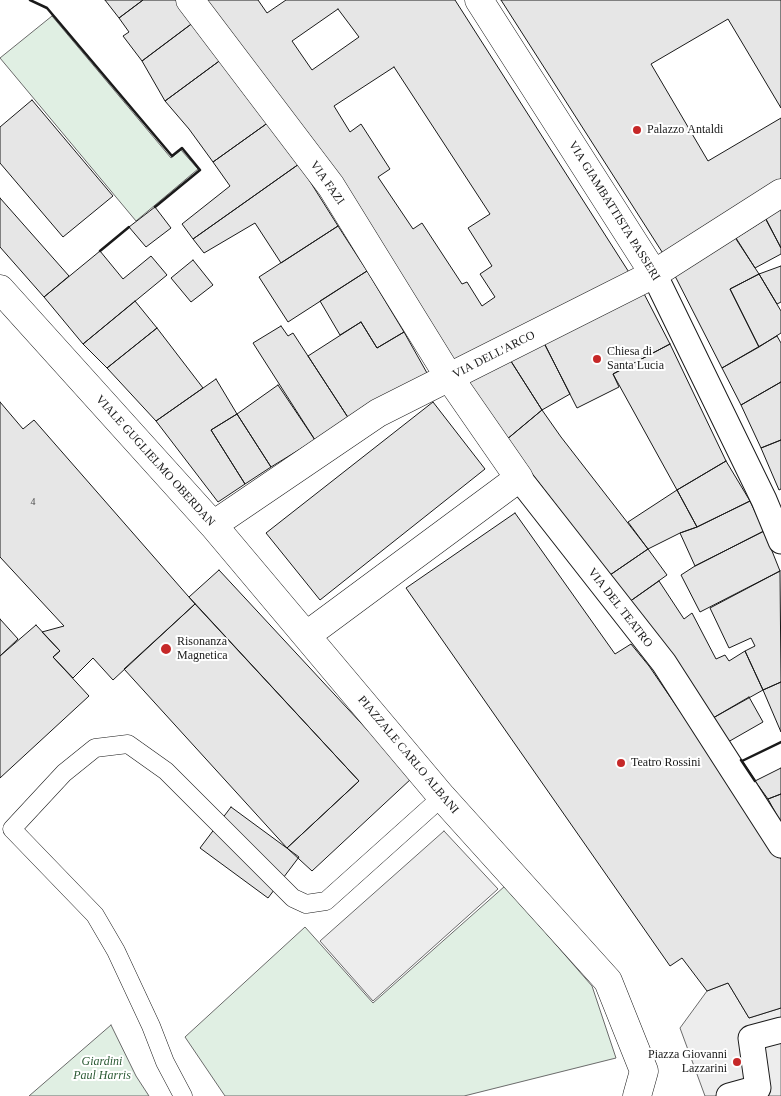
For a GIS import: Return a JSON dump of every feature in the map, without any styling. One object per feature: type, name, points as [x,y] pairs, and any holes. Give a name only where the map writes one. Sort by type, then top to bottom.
[{"type":"street","name":"VIA FAZI","points":[[190,0],[331,186],[450,377]]},
{"type":"street","name":"VIA GIAMBATTISTA PASSERI","points":[[479,0],[654,274],[764,500],[781,541]]},
{"type":"street","name":"VIA DELL'ARCO","points":[[213,525],[378,413],[654,274],[781,193]]},
{"type":"street","name":"VIALE GUGLIELMO OBERDAN","points":[[0,289],[213,525],[307,635]]},
{"type":"street","name":"VIA DEL TEATRO","points":[[450,377],[519,478],[664,663],[781,845]]},
{"type":"street","points":[[307,635],[519,478]]},
{"type":"street","name":"PIAZZALE CARLO ALBANI","points":[[307,635],[442,797],[608,981],[644,1071],[640,1095]]},
{"type":"street","points":[[729,1096],[758,1088],[751,1038],[781,1030]]},
{"type":"lane","points":[[183,1096],[165,1062],[152,1026],[116,951],[95,916],[12,829],[64,773],[95,748],[128,744],[166,771],[293,898],[306,904],[326,901],[442,797]]},
{"type":"green space","points":[[52,16],[171,158],[181,150],[198,169],[136,221],[0,58]]},
{"type":"green space","points":[[505,886],[592,986],[616,1058],[464,1096],[225,1096],[185,1037],[305,927],[373,1003]]},
{"type":"green space","name":"Giardini Paul Harris","points":[[111,1025],[136,1076],[149,1096],[29,1096]]},
{"type":"shaded area","points":[[444,831],[498,889],[373,1001],[320,941]]},
{"type":"shaded area","name":"Piazza Giovanni Lazzarini","points":[[728,983],[749,1018],[781,1008],[781,1096],[705,1096],[680,1028],[707,991]]},
{"type":"building","points":[[105,0],[143,0],[119,18]]},
{"type":"building","points":[[143,0],[177,0],[194,22],[142,61],[123,36],[129,32],[119,18]]},
{"type":"building","points":[[203,0],[258,0],[267,13],[286,0],[455,0],[632,277],[452,365]],"holes":[[[338,9],[359,37],[312,70],[292,41]],[[394,67],[490,214],[468,228],[492,266],[480,274],[495,297],[482,306],[467,282],[462,284],[422,223],[413,229],[378,177],[390,169],[361,124],[350,132],[334,106]]]},
{"type":"building","name":"Palazzo Antaldi","points":[[501,0],[781,0],[781,108],[728,19],[651,64],[708,161],[781,118],[781,179],[664,255]]},
{"type":"building","points":[[194,22],[222,59],[165,101],[142,61]]},
{"type":"building","points":[[222,59],[269,122],[213,162],[189,129],[165,101]]},
{"type":"building","points":[[32,100],[113,196],[63,237],[0,163],[0,127]]},
{"type":"building","points":[[269,122],[299,164],[193,239],[182,224],[230,186],[213,162]]},
{"type":"building","points":[[299,164],[338,226],[281,263],[255,223],[204,253],[193,239]]},
{"type":"building","points":[[0,198],[69,276],[44,297],[0,247]]},
{"type":"building","points":[[781,205],[781,248],[764,216]]},
{"type":"building","points":[[155,207],[171,228],[146,247],[129,227]]},
{"type":"building","points":[[766,219],[781,248],[781,254],[755,268],[736,238]]},
{"type":"building","points":[[338,226],[367,271],[288,322],[259,277]]},
{"type":"building","points":[[734,236],[759,274],[730,289],[759,347],[722,368],[675,276]]},
{"type":"building","points":[[100,251],[123,279],[151,256],[167,275],[83,344],[44,297]]},
{"type":"building","points":[[193,260],[213,285],[191,302],[171,278]]},
{"type":"building","points":[[781,266],[781,302],[777,304],[759,274]]},
{"type":"building","points":[[367,271],[404,332],[377,348],[361,322],[340,335],[320,301]]},
{"type":"building","points":[[759,274],[781,311],[781,333],[759,347],[730,289]]},
{"type":"building","name":"Chiesa di Santa Lucia","points":[[640,286],[670,344],[613,374],[619,387],[577,408],[541,337]]},
{"type":"building","points":[[135,301],[157,328],[107,368],[83,344]]},
{"type":"building","points":[[361,322],[377,348],[404,332],[427,373],[349,419],[308,356]]},
{"type":"building","points":[[281,326],[288,336],[293,333],[349,419],[315,440],[253,343]]},
{"type":"building","points":[[157,328],[203,388],[156,421],[107,368]]},
{"type":"building","points":[[777,336],[781,343],[781,382],[741,405],[722,368]]},
{"type":"building","points":[[541,337],[570,394],[542,410],[507,355]]},
{"type":"building","points":[[670,344],[726,461],[677,490],[613,374]]},
{"type":"building","points":[[507,355],[542,410],[506,440],[462,378]]},
{"type":"building","points":[[216,379],[237,414],[211,430],[245,484],[218,502],[156,421]]},
{"type":"building","points":[[781,382],[781,440],[761,448],[741,405]]},
{"type":"building","points":[[278,385],[315,440],[271,467],[237,414]]},
{"type":"building","points":[[0,402],[23,429],[34,420],[195,604],[113,680],[93,658],[73,678],[53,657],[60,651],[42,632],[64,626],[0,557]]},
{"type":"building","points":[[433,402],[485,469],[320,600],[266,533]]},
{"type":"building","points":[[542,410],[648,549],[610,575],[506,440]]},
{"type":"building","points":[[237,414],[271,467],[245,484],[211,430]]},
{"type":"building","points":[[781,440],[781,489],[779,490],[761,448]]},
{"type":"building","points":[[726,461],[750,501],[697,527],[677,490]]},
{"type":"building","points":[[677,490],[697,527],[648,549],[628,522]]},
{"type":"building","points":[[750,501],[764,531],[695,566],[680,533],[697,527]]},
{"type":"building","name":"Teatro Rossini","points":[[515,513],[615,654],[631,644],[649,666],[781,859],[781,1008],[749,1018],[728,983],[707,991],[682,958],[670,966],[406,588]]},
{"type":"building","points":[[764,531],[780,571],[700,612],[681,575]]},
{"type":"building","points":[[648,549],[667,575],[629,602],[610,575]]},
{"type":"building","points":[[219,570],[412,778],[312,871],[287,848],[359,781],[189,597]]},
{"type":"building","points":[[780,571],[781,682],[763,690],[745,651],[755,646],[751,638],[729,648],[710,608]]},
{"type":"building","points":[[659,581],[684,619],[692,613],[716,659],[725,655],[729,661],[745,651],[763,690],[713,718],[629,602]]},
{"type":"building","points":[[195,604],[359,781],[287,848],[124,669]]},
{"type":"building","points":[[0,619],[18,639],[0,656]]},
{"type":"building","points":[[36,625],[60,651],[53,657],[89,696],[0,778],[0,656]]},
{"type":"building","points":[[781,682],[781,732],[763,690]]},
{"type":"building","points":[[749,697],[763,722],[728,742],[713,718]]},
{"type":"building","points":[[781,768],[781,794],[768,799],[755,781]]},
{"type":"building","points":[[781,794],[781,823],[768,799]]},
{"type":"building","points":[[231,807],[299,857],[268,898],[200,848]]},
{"type":"wall","points":[[30,0],[47,8],[172,156],[182,148],[200,170],[155,207]]},
{"type":"wall","points":[[100,251],[129,227]]},
{"type":"wall","points":[[742,761],[781,742]]},
{"type":"wall","points":[[741,760],[755,781]]},
{"type":"place","name":"Palazzo Antaldi","points":[[637,130]]},
{"type":"place","name":"Chiesa di Santa Lucia","points":[[597,359]]},
{"type":"place","name":"Risonanza Magnetica","points":[[166,649]]},
{"type":"place","name":"Teatro Rossini","points":[[621,763]]},
{"type":"place","name":"Piazza Giovanni Lazzarini","points":[[737,1062]]}]
